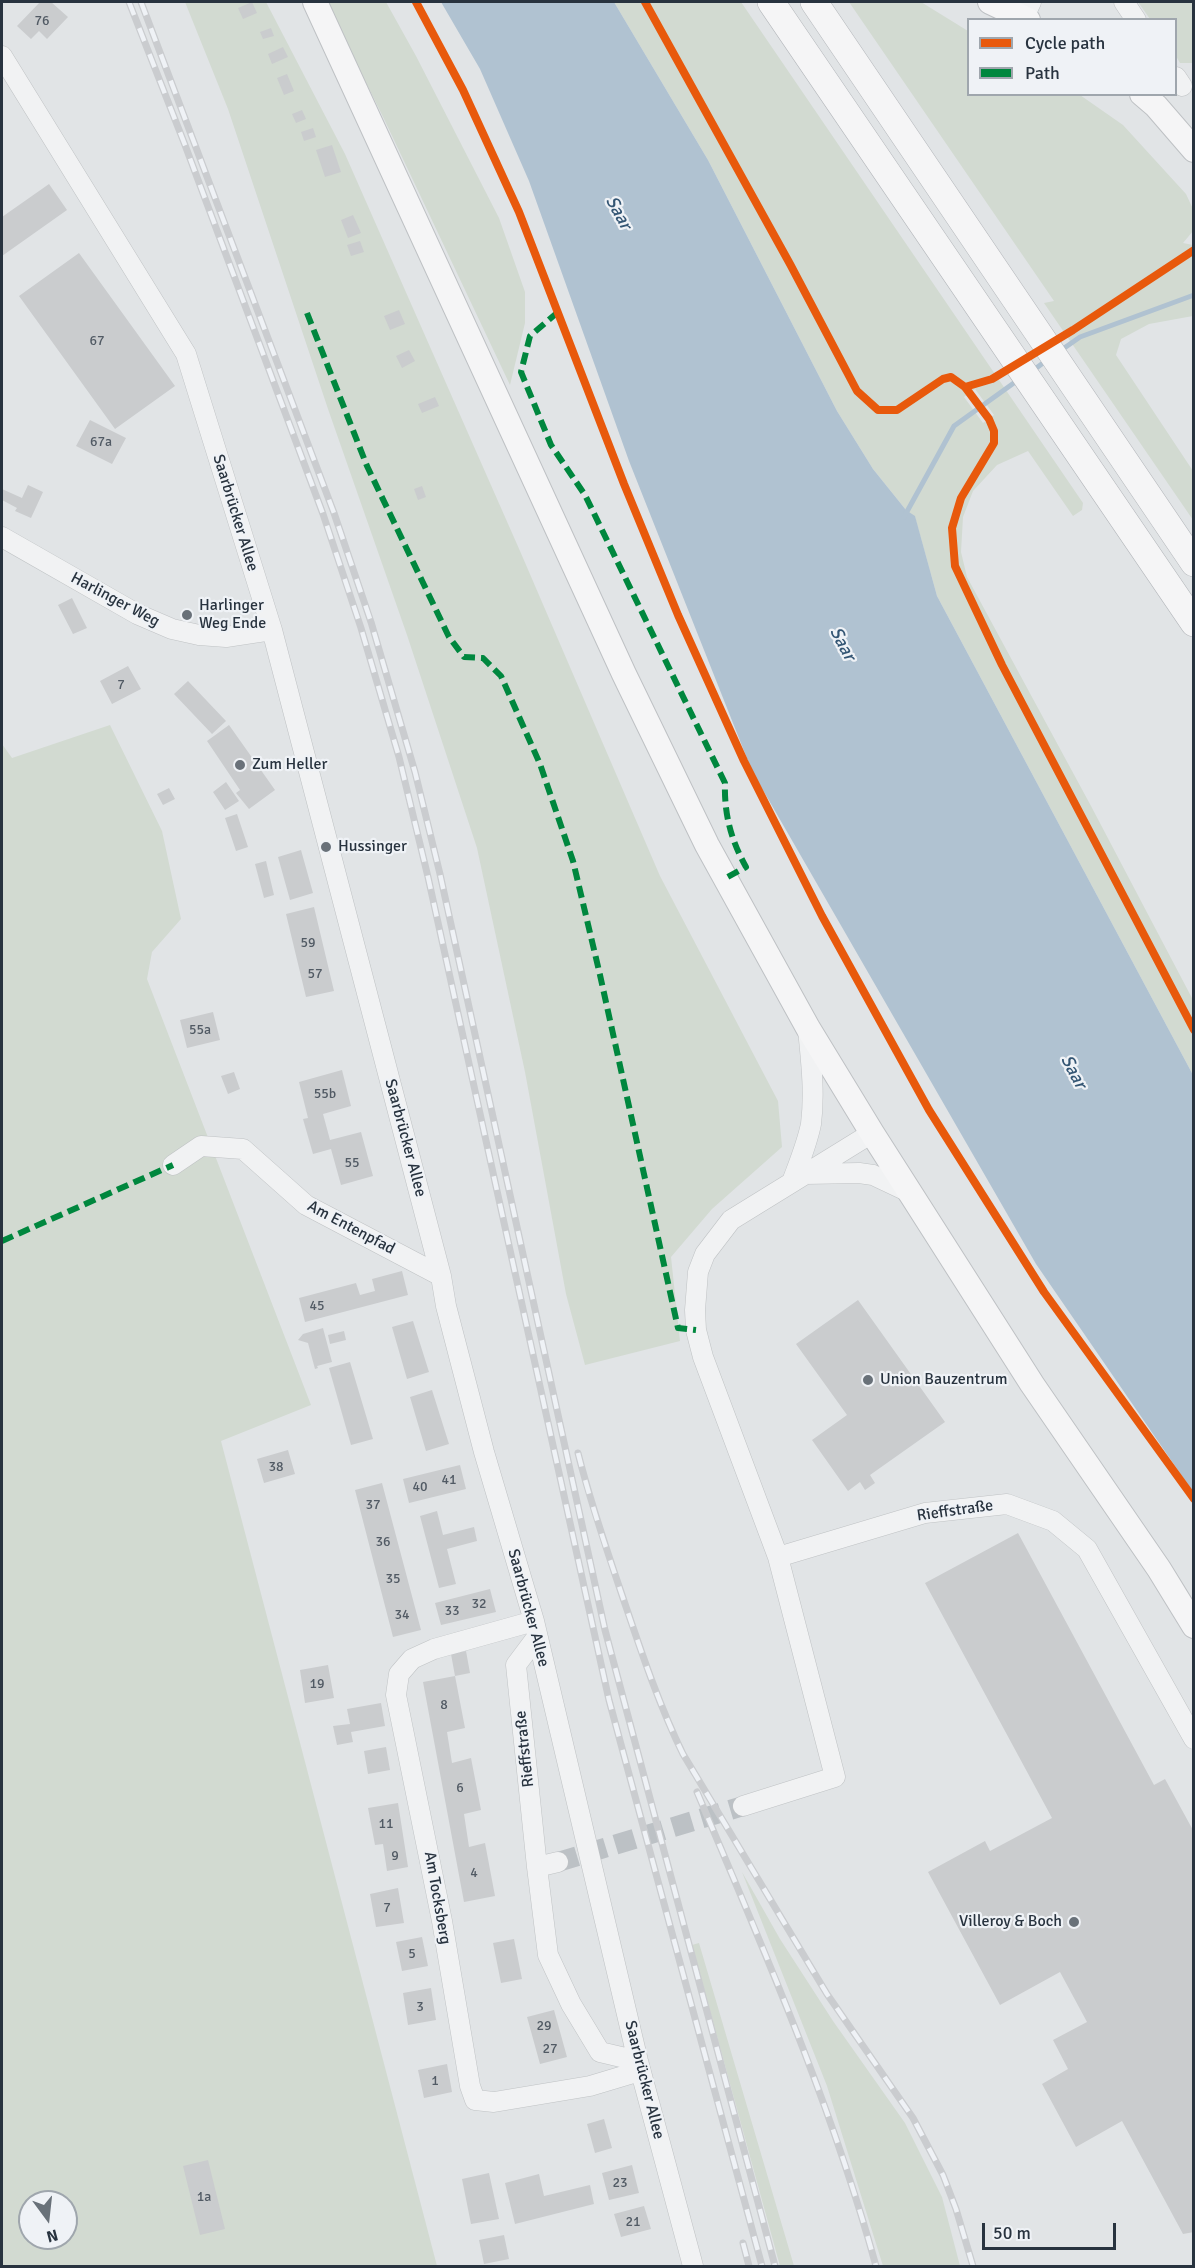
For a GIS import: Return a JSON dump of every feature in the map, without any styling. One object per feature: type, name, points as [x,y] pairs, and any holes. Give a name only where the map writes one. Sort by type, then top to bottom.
[{"type":"highway","points":[[771,2],[1194,623]]},
{"type":"highway","points":[[814,2],[1194,563]]},
{"type":"main road","points":[[315,2],[629,685],[707,845],[808,1028],[872,1133],[1032,1384],[1159,1569],[1194,1626]]},
{"type":"main road","points":[[990,2],[1028,13]]},
{"type":"main road","points":[[1144,96],[1156,106],[1194,150]]},
{"type":"street","points":[[1124,2],[1135,18]]},
{"type":"street","name":"Saarbrücker Allee","points":[[2,56],[186,354],[272,630],[441,1276],[446,1306],[484,1452],[536,1629],[639,2066],[693,2266]]},
{"type":"street","name":"Harlinger Weg","points":[[2,537],[137,614],[172,629],[199,635],[226,637],[272,630]]},
{"type":"street","points":[[799,1178],[812,1106],[808,1028]]},
{"type":"street","points":[[743,1806],[835,1777],[778,1557],[703,1357],[694,1310],[698,1272],[705,1254],[731,1220],[872,1133]]},
{"type":"street","name":"Am Entenpfad","points":[[173,1166],[201,1146],[243,1149],[306,1205],[441,1276]]},
{"type":"street","points":[[799,1178],[859,1173],[873,1175],[910,1193]]},
{"type":"street","name":"Rieffstraße","points":[[778,1557],[925,1513],[1008,1504],[1053,1521],[1087,1549],[1194,1739]]},
{"type":"street","name":"Rieffstraße","points":[[536,1629],[516,1665],[548,1955],[571,2004],[600,2052],[639,2066]]},
{"type":"street","name":"Am Tocksberg","points":[[536,1629],[434,1649],[412,1659],[399,1674],[396,1695],[438,1899],[470,2086],[475,2100],[494,2102],[590,2086],[639,2066]]},
{"type":"street","points":[[537,1867],[558,1862]]},
{"type":"shaded area","points":[[185,2],[266,2],[345,154],[660,876],[778,1101],[782,1147],[712,1209],[671,1257],[680,1341],[585,1365],[566,1294],[525,1072],[477,848],[228,109]]},
{"type":"shaded area","points":[[326,2],[386,2],[499,218],[525,292],[525,323],[510,385],[385,121]]},
{"type":"shaded area","points":[[614,2],[741,2],[1083,503],[1082,510],[1073,516],[1028,451],[997,465],[973,491],[963,517],[961,552],[967,577],[1193,1000],[1193,1075],[937,596],[915,517],[906,510],[873,469],[837,411],[708,160]],"holes":[[[975,389],[994,415],[983,423],[964,397]]]},
{"type":"shaded area","points":[[849,2],[921,2],[967,30],[967,96],[1081,96],[1123,125],[1186,194],[1193,209],[1193,231],[1183,243],[1193,245],[1193,316],[1149,324],[1121,339],[1116,355],[1193,471],[1193,520],[1044,303],[1054,301]]},
{"type":"shaded area","points":[[1138,2],[1193,2],[1193,63],[1180,63],[1177,58],[1177,18],[1149,18]]},
{"type":"shaded area","points":[[110,725],[162,831],[181,919],[152,952],[147,979],[311,1405],[221,1441],[437,2266],[2,2266],[2,744],[12,758]]},
{"type":"shaded area","points":[[742,1872],[780,1939],[833,2021],[905,2123],[942,2197],[960,2266],[883,2266],[827,2086]]},
{"type":"shaded area","points":[[699,1943],[794,2266],[780,2266],[692,1945]]},
{"type":"water","name":"Saar","points":[[441,2],[614,2],[708,160],[837,411],[873,469],[906,510],[915,516],[937,596],[1193,1075],[1193,1492],[1036,1264],[752,771],[629,461],[529,181],[480,69]]},
{"type":"building","points":[[40,2],[51,2],[68,17],[47,39],[39,31],[31,39],[17,26]]},
{"type":"building","points":[[252,2],[257,13],[243,19],[238,8]]},
{"type":"building","points":[[271,28],[274,36],[263,39],[260,32]]},
{"type":"building","points":[[283,47],[288,57],[272,64],[268,54]]},
{"type":"building","points":[[287,74],[294,91],[284,95],[277,78]]},
{"type":"building","points":[[302,110],[306,119],[296,123],[292,114]]},
{"type":"building","points":[[313,128],[316,137],[304,141],[301,132]]},
{"type":"building","points":[[332,145],[341,172],[325,177],[316,150]]},
{"type":"building","points":[[49,184],[67,210],[2,256],[2,217]]},
{"type":"building","points":[[353,215],[361,233],[348,238],[341,220]]},
{"type":"building","points":[[360,241],[364,252],[351,256],[347,245]]},
{"type":"building","points":[[79,253],[175,386],[115,429],[19,296]]},
{"type":"building","points":[[399,310],[405,324],[390,330],[384,316]]},
{"type":"building","points":[[409,350],[415,361],[402,368],[396,356]]},
{"type":"building","points":[[435,397],[439,406],[422,413],[418,404]]},
{"type":"building","points":[[90,420],[126,438],[112,464],[76,446]]},
{"type":"building","points":[[28,485],[43,492],[31,518],[15,511],[17,508],[2,500],[2,489],[22,498]]},
{"type":"building","points":[[422,486],[426,497],[418,500],[414,489]]},
{"type":"building","points":[[72,598],[87,628],[73,634],[58,605]]},
{"type":"building","points":[[128,666],[141,689],[112,704],[100,681]]},
{"type":"building","points":[[188,681],[226,721],[212,734],[174,694]]},
{"type":"building","name":"Zum Heller","points":[[229,725],[275,790],[249,809],[236,793],[240,790],[207,741]]},
{"type":"building","points":[[226,782],[239,801],[225,810],[213,792]]},
{"type":"building","points":[[169,788],[175,799],[163,805],[157,794]]},
{"type":"building","points":[[237,814],[248,847],[236,851],[225,818]]},
{"type":"building","points":[[301,850],[313,893],[290,900],[278,857]]},
{"type":"building","points":[[266,861],[274,895],[264,898],[255,864]]},
{"type":"building","points":[[314,907],[334,991],[306,997],[286,914]]},
{"type":"building","points":[[213,1012],[220,1040],[187,1048],[180,1020]]},
{"type":"building","points":[[342,1070],[351,1106],[323,1114],[330,1140],[361,1132],[373,1176],[341,1185],[331,1149],[313,1154],[303,1119],[308,1118],[299,1082]]},
{"type":"building","points":[[234,1072],[240,1089],[228,1094],[221,1076]]},
{"type":"building","points":[[402,1271],[408,1295],[305,1322],[299,1298],[356,1283],[360,1295],[375,1291],[372,1279]]},
{"type":"building","name":"Union Bauzentrum","points":[[858,1300],[945,1422],[870,1475],[875,1483],[865,1490],[860,1482],[848,1491],[812,1440],[847,1415],[796,1344]]},
{"type":"building","points":[[413,1321],[429,1372],[407,1379],[392,1327]]},
{"type":"building","points":[[323,1328],[332,1362],[317,1366],[318,1368],[315,1369],[308,1343],[298,1340],[303,1334]]},
{"type":"building","points":[[344,1331],[346,1340],[330,1344],[328,1335]]},
{"type":"building","points":[[350,1362],[373,1439],[351,1445],[329,1368]]},
{"type":"building","points":[[432,1390],[449,1444],[426,1451],[410,1397]]},
{"type":"building","points":[[288,1450],[295,1474],[264,1483],[257,1459]]},
{"type":"building","points":[[460,1465],[466,1489],[409,1503],[403,1479]]},
{"type":"building","points":[[382,1483],[421,1630],[393,1637],[355,1490]]},
{"type":"building","points":[[437,1511],[443,1535],[474,1527],[477,1541],[447,1549],[456,1584],[439,1588],[420,1516]]},
{"type":"building","name":"Villeroy & Boch","points":[[1018,1533],[1154,1785],[1165,1779],[1194,1832],[1194,2232],[1183,2234],[1122,2121],[1076,2147],[1042,2084],[1068,2069],[1053,2040],[1087,2022],[1060,1972],[1000,2005],[928,1872],[985,1841],[990,1851],[1052,1818],[925,1583]]},
{"type":"building","points":[[490,1589],[496,1612],[441,1625],[435,1603]]},
{"type":"building","points":[[466,1651],[470,1673],[455,1676],[451,1654]]},
{"type":"building","points":[[328,1665],[334,1698],[305,1703],[300,1670]]},
{"type":"building","points":[[455,1676],[465,1728],[447,1732],[452,1763],[471,1758],[481,1810],[464,1814],[469,1847],[485,1843],[495,1896],[464,1902],[423,1682]]},
{"type":"building","points":[[381,1703],[385,1726],[351,1732],[353,1742],[337,1745],[333,1726],[350,1724],[347,1709]]},
{"type":"building","points":[[386,1747],[390,1770],[368,1774],[364,1751]]},
{"type":"building","points":[[398,1803],[408,1867],[387,1871],[383,1844],[375,1845],[368,1808]]},
{"type":"building","points":[[398,1888],[404,1923],[376,1927],[370,1894]]},
{"type":"building","points":[[422,1937],[428,1966],[402,1971],[396,1942]]},
{"type":"building","points":[[514,1939],[522,1979],[501,1983],[493,1943]]},
{"type":"building","points":[[431,1988],[436,2020],[408,2025],[403,1993]]},
{"type":"building","points":[[554,2010],[567,2057],[540,2064],[527,2017]]},
{"type":"building","points":[[447,2064],[452,2092],[424,2098],[418,2070]]},
{"type":"building","points":[[604,2119],[612,2148],[595,2153],[587,2124]]},
{"type":"building","points":[[208,2160],[225,2229],[200,2235],[183,2166]]},
{"type":"building","points":[[632,2165],[639,2193],[609,2200],[602,2173]]},
{"type":"building","points":[[489,2173],[499,2219],[471,2224],[462,2179]]},
{"type":"building","points":[[539,2174],[544,2196],[590,2185],[594,2204],[515,2224],[505,2183]]},
{"type":"building","points":[[644,2206],[651,2229],[621,2237],[614,2214]]},
{"type":"building","points":[[504,2235],[509,2259],[484,2264],[479,2240]]},
{"type":"waterway","points":[[1060,351],[1080,337],[1194,295]]},
{"type":"waterway","points":[[1031,372],[1047,360]]},
{"type":"waterway","points":[[904,517],[954,426],[1018,380]]},
{"type":"tunnel","points":[[558,1862],[743,1806]]},
{"type":"railway","points":[[129,2],[323,514],[361,628],[399,757],[428,877],[609,1700],[762,2266]]},
{"type":"railway","points":[[141,2],[334,513],[371,622],[415,772],[440,874],[605,1630],[775,2266]]},
{"type":"railway","points":[[578,1453],[598,1524],[643,1655],[665,1715],[683,1754],[827,1994],[913,2118],[943,2175],[973,2266]]},
{"type":"railway","points":[[697,1792],[771,1968],[817,2086],[858,2205],[876,2266]]},
{"type":"railway","points":[[743,2243],[749,2266]]},
{"type":"marked path","points":[[558,312],[530,336],[521,372],[551,445],[585,495],[725,783],[730,826],[736,847],[746,867],[726,878]]},
{"type":"marked path","points":[[307,313],[367,466],[449,637],[464,657],[483,658],[501,676],[540,764],[573,861],[678,1328],[696,1330]]},
{"type":"marked path","points":[[2,1241],[173,1165]]},
{"type":"cycle path","points":[[416,2],[463,90],[519,212],[624,484],[678,615],[744,761],[822,916],[929,1110],[1044,1292],[1194,1499]]},
{"type":"cycle path","points":[[645,2],[790,264],[857,391],[878,410],[897,410],[943,379],[951,377],[965,387],[989,419],[994,431],[994,443],[961,498],[952,528],[955,566],[1002,665],[1194,1030]]},
{"type":"cycle path","points":[[965,387],[992,379],[1073,330],[1194,250]]},
{"type":"place","name":"Harlinger Weg Ende","points":[[187,615]]},
{"type":"place","name":"Zum Heller","points":[[240,765]]},
{"type":"place","name":"Hussinger","points":[[326,847]]},
{"type":"place","name":"Union Bauzentrum","points":[[868,1380]]},
{"type":"place","name":"Villeroy & Boch","points":[[1074,1922]]}]
